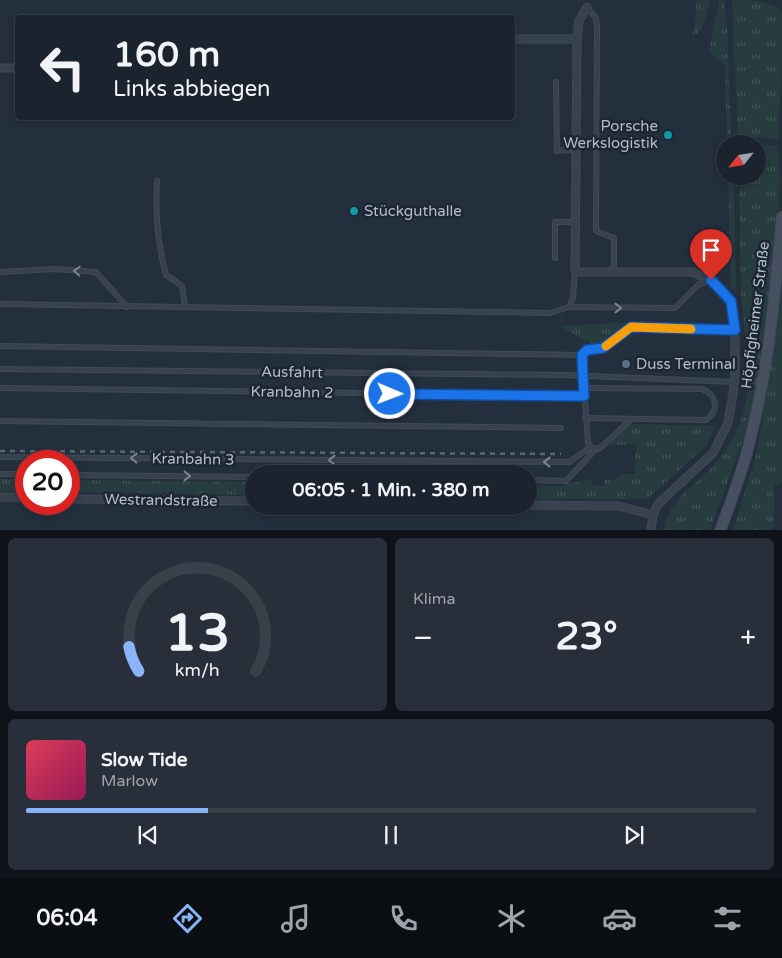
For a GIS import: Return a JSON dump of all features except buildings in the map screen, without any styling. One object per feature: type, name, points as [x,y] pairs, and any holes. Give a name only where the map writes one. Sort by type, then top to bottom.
[{"type":"main road","name":"Höpfigheimer Straße","points":[[720,530],[743,466],[759,403],[770,344],[782,217]]},
{"type":"street","points":[[587,6],[579,21],[577,39],[575,272],[693,272],[711,280],[731,301],[735,330],[735,382],[728,423],[713,453],[666,496],[653,516],[651,530]]},
{"type":"street","points":[[515,39],[577,39]]},
{"type":"street","points":[[0,68],[15,68]]},
{"type":"street","points":[[0,498],[15,498]]},
{"type":"street","name":"Westrandstraße","points":[[80,499],[245,501]]},
{"type":"street","points":[[537,504],[618,506],[653,516]]},
{"type":"lane","points":[[587,6],[596,18],[598,27],[596,231],[614,238],[614,272]]},
{"type":"lane","points":[[556,82],[556,151],[575,148]]},
{"type":"lane","points":[[157,181],[155,218],[158,247],[166,275],[182,286],[185,306]]},
{"type":"lane","points":[[555,258],[555,222],[575,222]]},
{"type":"lane","points":[[0,272],[55,270],[96,272],[127,307]]},
{"type":"lane","points":[[569,307],[573,298],[575,272]]},
{"type":"lane","points":[[0,304],[550,314],[569,307],[675,308],[698,285],[711,280]]},
{"type":"lane","points":[[0,346],[582,355],[587,350],[603,348],[631,327],[735,330]]},
{"type":"lane","points":[[582,355],[586,437],[591,447],[599,449],[605,445],[632,419]]},
{"type":"lane","name":"Ausfahrt","points":[[0,369],[583,376],[735,382]]},
{"type":"lane","name":"Kranbahn 2","points":[[0,388],[584,396]]},
{"type":"lane","points":[[584,388],[702,389],[709,392],[714,398],[716,407],[713,415],[706,420],[585,418]]},
{"type":"lane","points":[[0,421],[561,428]]},
{"type":"lane","name":"Kranbahn 3","points":[[0,457],[569,462],[591,447]]},
{"type":"lane","points":[[537,480],[566,481],[596,448]]},
{"type":"lane","points":[[0,474],[15,474]]},
{"type":"lane","name":"Kranbahn 3","points":[[80,475],[245,477]]},
{"type":"green space","points":[[696,0],[711,0],[702,28],[692,38],[696,18]]},
{"type":"green space","points":[[719,0],[724,0],[732,135],[727,135],[725,65],[709,52]]},
{"type":"green space","points":[[732,0],[767,3],[773,5],[782,13],[782,63],[778,139],[766,138],[766,135],[738,135]]},
{"type":"green space","points":[[766,145],[777,147],[780,177],[776,242],[763,352],[751,418],[710,530],[664,530],[672,508],[716,463],[726,450],[743,413],[748,383],[748,368],[741,291],[739,185],[766,185]]},
{"type":"green space","points":[[728,185],[734,185],[736,294],[731,286]]},
{"type":"green space","points":[[782,274],[782,483],[774,486],[774,525],[771,530],[733,530],[756,456],[768,386]]},
{"type":"green space","points":[[629,322],[609,337],[596,343],[582,339],[560,326]]},
{"type":"green space","points":[[629,424],[714,426],[707,445],[647,499],[537,499],[537,486],[564,486],[564,484],[592,480],[593,485],[604,486],[604,480],[615,480],[621,474],[635,474],[636,444],[610,445]]},
{"type":"green space","points":[[0,479],[15,479],[15,492],[0,492]]},
{"type":"green space","points":[[80,480],[245,482],[245,495],[80,492]]},
{"type":"railway","points":[[0,451],[561,454]]},
{"type":"slow traffic","points":[[606,346],[631,327],[691,329]]},
{"type":"place","name":"Porsche Werkslogistik","points":[[668,135]]},
{"type":"place","name":"Stückguthalle","points":[[354,211]]},
{"type":"place","name":"Duss Terminal","points":[[626,364]]},
{"type":"route","points":[[390,394],[584,396],[582,355],[587,350],[603,348],[631,327],[735,330],[731,301],[717,284],[711,280]]}]
